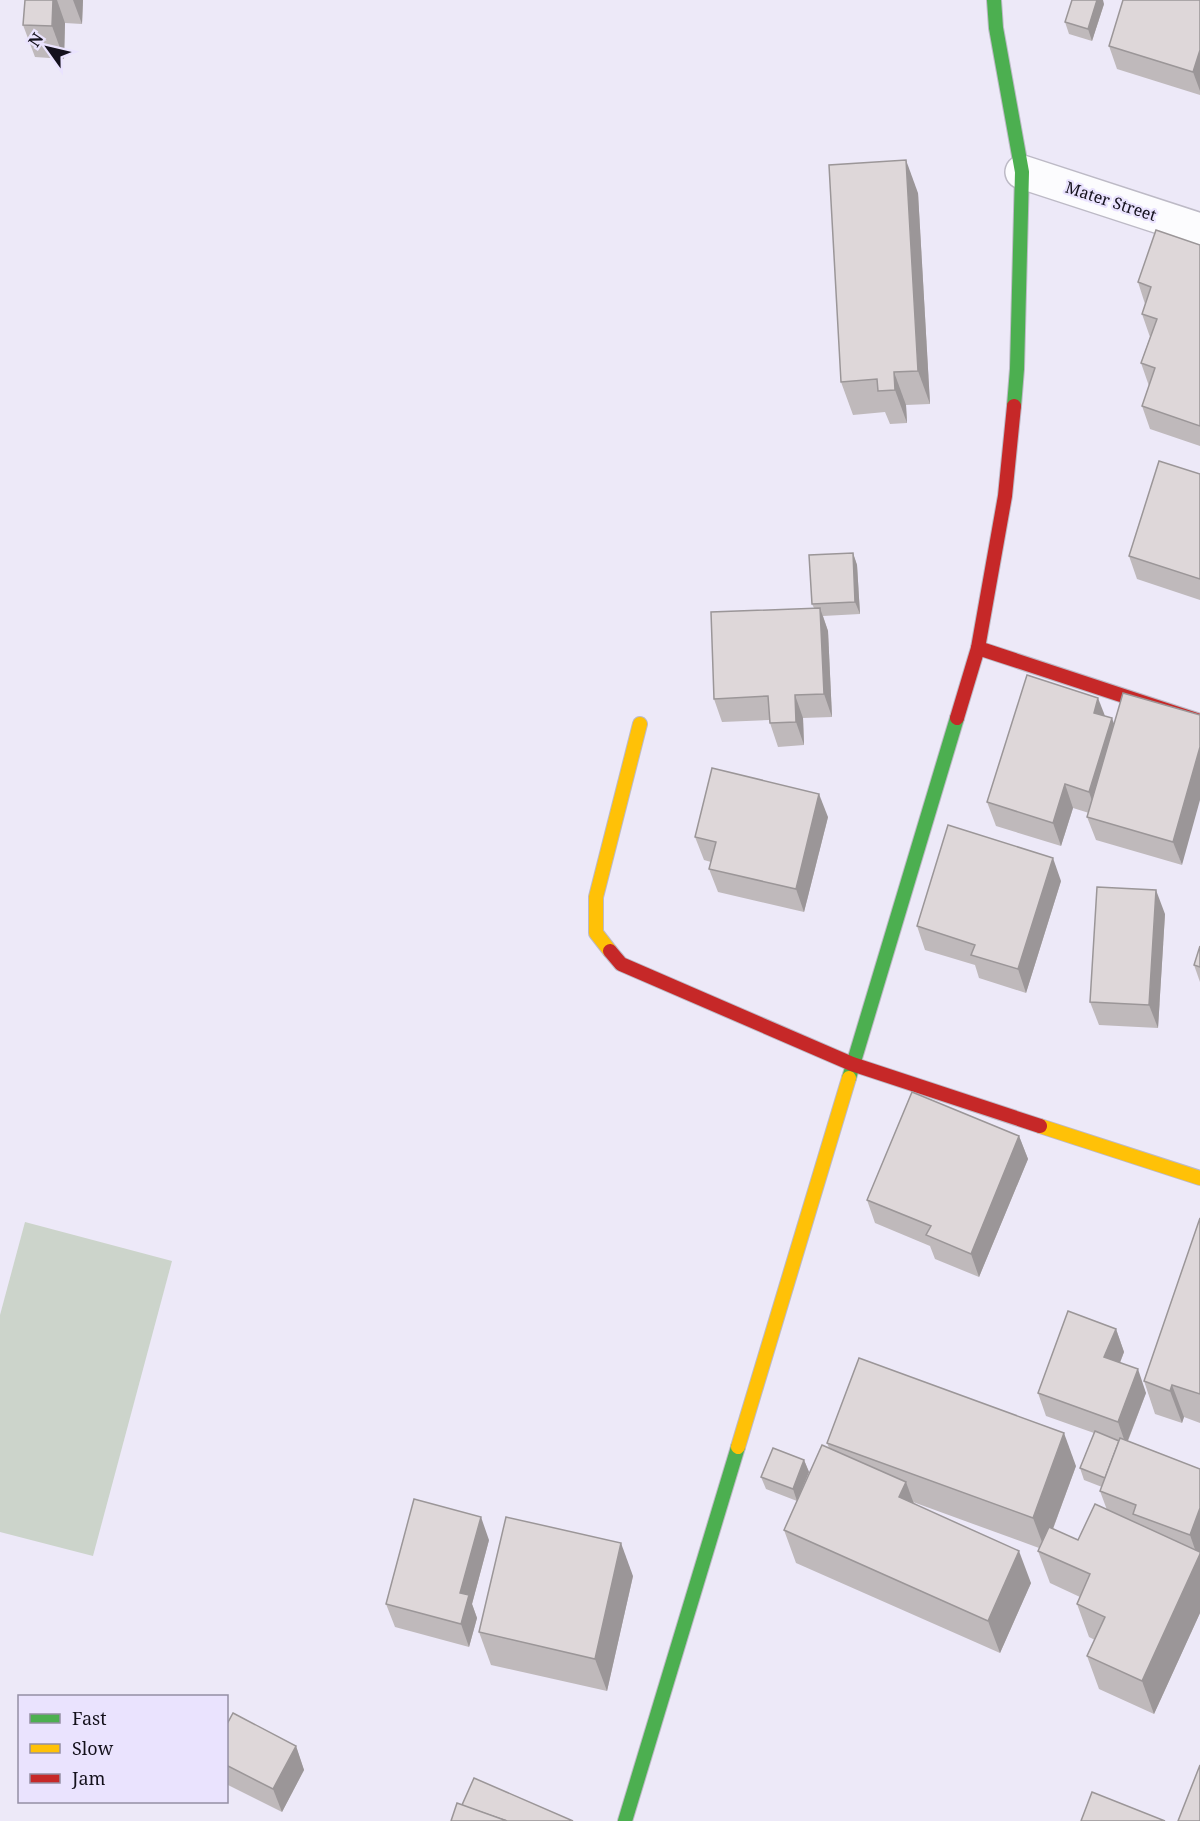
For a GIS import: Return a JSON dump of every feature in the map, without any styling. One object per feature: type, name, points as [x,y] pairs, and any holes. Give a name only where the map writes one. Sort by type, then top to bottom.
[{"type":"main road","points":[[625,1821],[978,648],[1008,473],[1017,369],[1022,172],[996,28],[994,0]]},
{"type":"main road","points":[[978,648],[1200,721]]},
{"type":"main road","points":[[640,724],[596,897],[596,933],[621,964],[852,1064],[1200,1178]]},
{"type":"street","name":"Mater Street","points":[[1022,172],[1200,230]]},
{"type":"shaded area","points":[[25,1222],[172,1261],[93,1556],[0,1532],[0,1315]]},
{"type":"building","points":[[25,0],[53,0],[52,26],[23,25]]},
{"type":"building","points":[[1072,0],[1097,0],[1088,29],[1065,22]]},
{"type":"building","points":[[1123,0],[1200,0],[1200,50],[1193,72],[1109,46]]},
{"type":"building","points":[[906,160],[918,371],[894,372],[895,390],[878,391],[877,379],[841,382],[829,165]]},
{"type":"building","points":[[1156,230],[1200,245],[1200,426],[1142,406],[1155,368],[1141,363],[1157,319],[1142,314],[1151,287],[1138,282]]},
{"type":"building","points":[[1159,461],[1200,474],[1200,579],[1129,556]]},
{"type":"building","points":[[853,553],[855,602],[812,604],[809,555]]},
{"type":"building","points":[[820,608],[824,694],[795,695],[796,722],[770,723],[768,696],[714,699],[711,612]]},
{"type":"building","points":[[1027,675],[1098,698],[1094,713],[1112,718],[1089,792],[1065,784],[1053,823],[987,802]]},
{"type":"building","points":[[1123,693],[1200,715],[1200,747],[1173,842],[1087,817]]},
{"type":"building","points":[[712,768],[819,794],[796,889],[709,869],[716,842],[695,837]]},
{"type":"building","points":[[948,825],[1053,858],[1018,969],[971,955],[975,945],[917,926]]},
{"type":"building","points":[[1097,887],[1156,890],[1149,1005],[1090,1002]]},
{"type":"building","points":[[1200,946],[1200,967],[1194,965]]},
{"type":"building","points":[[912,1092],[1019,1136],[971,1254],[926,1235],[931,1226],[867,1200]]},
{"type":"building","points":[[1200,1218],[1200,1394],[1172,1385],[1170,1391],[1144,1381]]},
{"type":"building","points":[[1068,1311],[1116,1329],[1104,1357],[1138,1369],[1118,1422],[1038,1393]]},
{"type":"building","points":[[859,1358],[1064,1433],[1033,1518],[827,1443]]},
{"type":"building","points":[[1095,1431],[1119,1441],[1105,1478],[1080,1468]]},
{"type":"building","points":[[1120,1438],[1200,1469],[1200,1508],[1190,1535],[1133,1514],[1136,1505],[1100,1491]]},
{"type":"building","points":[[822,1445],[906,1482],[899,1497],[1019,1551],[988,1621],[784,1530]]},
{"type":"building","points":[[773,1448],[804,1460],[793,1489],[761,1477]]},
{"type":"building","points":[[414,1499],[481,1517],[460,1593],[469,1595],[461,1624],[386,1604]]},
{"type":"building","points":[[1095,1504],[1200,1552],[1142,1681],[1087,1656],[1105,1617],[1077,1604],[1090,1574],[1038,1551],[1049,1527],[1078,1540]]},
{"type":"building","points":[[506,1517],[621,1543],[595,1659],[479,1632]]},
{"type":"building","points":[[233,1713],[296,1746],[273,1789],[228,1766],[228,1722]]},
{"type":"building","points":[[1200,1765],[1200,1821],[1178,1821]]},
{"type":"building","points":[[474,1778],[573,1821],[507,1821],[466,1807],[462,1805]]},
{"type":"building","points":[[1092,1792],[1165,1821],[1081,1821]]},
{"type":"building","points":[[457,1803],[507,1821],[451,1821]]},
{"type":"traffic: fast","points":[[994,0],[996,28],[1022,172],[1014,406]]},
{"type":"traffic: fast","points":[[849,1078],[957,718]]},
{"type":"traffic: fast","points":[[625,1821],[738,1447]]},
{"type":"traffic: slow","points":[[610,951],[596,933],[596,897],[640,724]]},
{"type":"traffic: slow","points":[[738,1447],[849,1078]]},
{"type":"traffic: slow","points":[[1040,1126],[1200,1178]]},
{"type":"traffic: jam","points":[[957,718],[978,648],[1005,496],[1014,406]]},
{"type":"traffic: jam","points":[[978,648],[1200,721]]},
{"type":"traffic: jam","points":[[610,951],[621,964],[852,1064],[1040,1126]]}]
